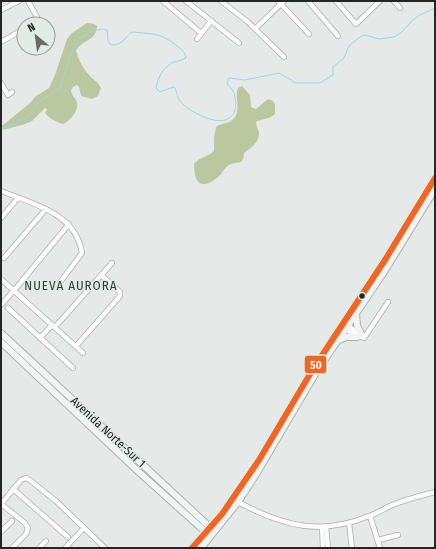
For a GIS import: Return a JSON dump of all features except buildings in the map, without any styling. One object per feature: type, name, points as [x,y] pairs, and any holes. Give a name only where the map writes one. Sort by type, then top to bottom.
[{"type":"main road","points":[[202,548],[210,532],[259,460],[312,369],[344,326],[435,178]]},
{"type":"main road","points":[[192,548],[210,532],[238,502],[268,457],[317,371],[337,341],[344,326],[356,314],[435,189]]},
{"type":"main road","points":[[337,341],[346,336],[360,336],[356,314]]},
{"type":"main road","name":"Avenida Norte-Sur 1","points":[[1,333],[210,532]]},
{"type":"main road","name":"Avenida Norte-Sur 1","points":[[1,342],[140,472],[210,532]]},
{"type":"street","points":[[1,10],[19,1]]},
{"type":"street","points":[[28,1],[37,16]]},
{"type":"street","points":[[163,1],[201,33]]},
{"type":"street","points":[[186,1],[239,43]]},
{"type":"street","points":[[308,1],[338,36]]},
{"type":"street","points":[[336,1],[356,24],[380,1]]},
{"type":"street","points":[[394,1],[400,8]]},
{"type":"street","points":[[225,2],[284,57]]},
{"type":"street","points":[[255,29],[281,2],[309,34]]},
{"type":"street","points":[[196,39],[210,21]]},
{"type":"street","points":[[1,42],[16,34]]},
{"type":"street","points":[[1,83],[8,94],[12,92]]},
{"type":"street","points":[[1,191],[46,209],[58,215],[69,224],[75,234],[82,253],[58,285]]},
{"type":"street","points":[[1,218],[18,198]]},
{"type":"street","points":[[4,258],[46,209]]},
{"type":"street","points":[[2,304],[69,224]]},
{"type":"street","points":[[40,338],[54,326],[112,263]]},
{"type":"street","points":[[76,346],[120,296],[120,292],[101,276]]},
{"type":"street","points":[[1,279],[83,352]]},
{"type":"street","points":[[344,326],[364,338],[373,327],[388,302]]},
{"type":"street","points":[[8,308],[73,368]]},
{"type":"street","points":[[12,548],[28,530],[25,523],[1,504],[21,480],[28,478],[56,501],[104,548]]},
{"type":"street","points":[[13,489],[68,537]]},
{"type":"street","points":[[238,502],[265,516],[281,521],[307,526],[324,527],[350,523],[410,499],[435,492]]},
{"type":"street","points":[[370,516],[380,548]]},
{"type":"street","points":[[1,532],[12,521]]},
{"type":"street","points":[[350,523],[352,548]]},
{"type":"street","points":[[322,548],[324,527]]},
{"type":"street","points":[[324,527],[328,548]]},
{"type":"street","points":[[65,548],[84,528]]},
{"type":"street","points":[[378,540],[398,535]]},
{"type":"street","points":[[39,548],[46,541]]},
{"type":"green space","points":[[87,23],[97,26],[96,31],[91,38],[82,44],[76,51],[83,67],[101,88],[98,96],[92,99],[81,96],[77,85],[73,87],[71,91],[77,103],[76,111],[72,117],[63,124],[46,115],[45,113],[47,109],[45,108],[32,121],[3,130],[2,126],[30,103],[36,96],[49,88],[67,39],[72,33]]},
{"type":"green space","points":[[242,86],[250,95],[251,107],[256,109],[268,99],[273,101],[275,105],[275,114],[256,122],[259,132],[258,139],[244,153],[241,162],[229,165],[219,176],[207,184],[200,183],[195,176],[194,164],[214,151],[216,127],[235,118],[237,114],[237,92],[238,88]]},
{"type":"green space","points":[[1,333],[210,528],[206,533],[1,342]]},
{"type":"waterway","points":[[1,129],[28,116],[38,103],[60,88],[71,53],[79,39],[90,32],[102,29],[107,30],[108,41],[111,45],[119,44],[133,32],[161,36],[180,48],[185,54],[186,58],[167,66],[160,76],[156,88],[160,92],[173,87],[175,88],[178,97],[184,106],[202,116],[220,121],[229,118],[234,112],[235,108],[236,103],[233,91],[227,84],[229,78],[245,80],[279,73],[295,83],[320,83],[333,75],[333,67],[344,58],[349,46],[360,37],[365,35],[379,39],[394,37],[401,33],[418,16],[435,8]]},
{"type":"transit line","name":"50","points":[[192,548],[222,514],[259,460],[313,369],[385,260],[435,178]]},
{"type":"district","name":"NUEVA AURORA","points":[[71,285]]}]
